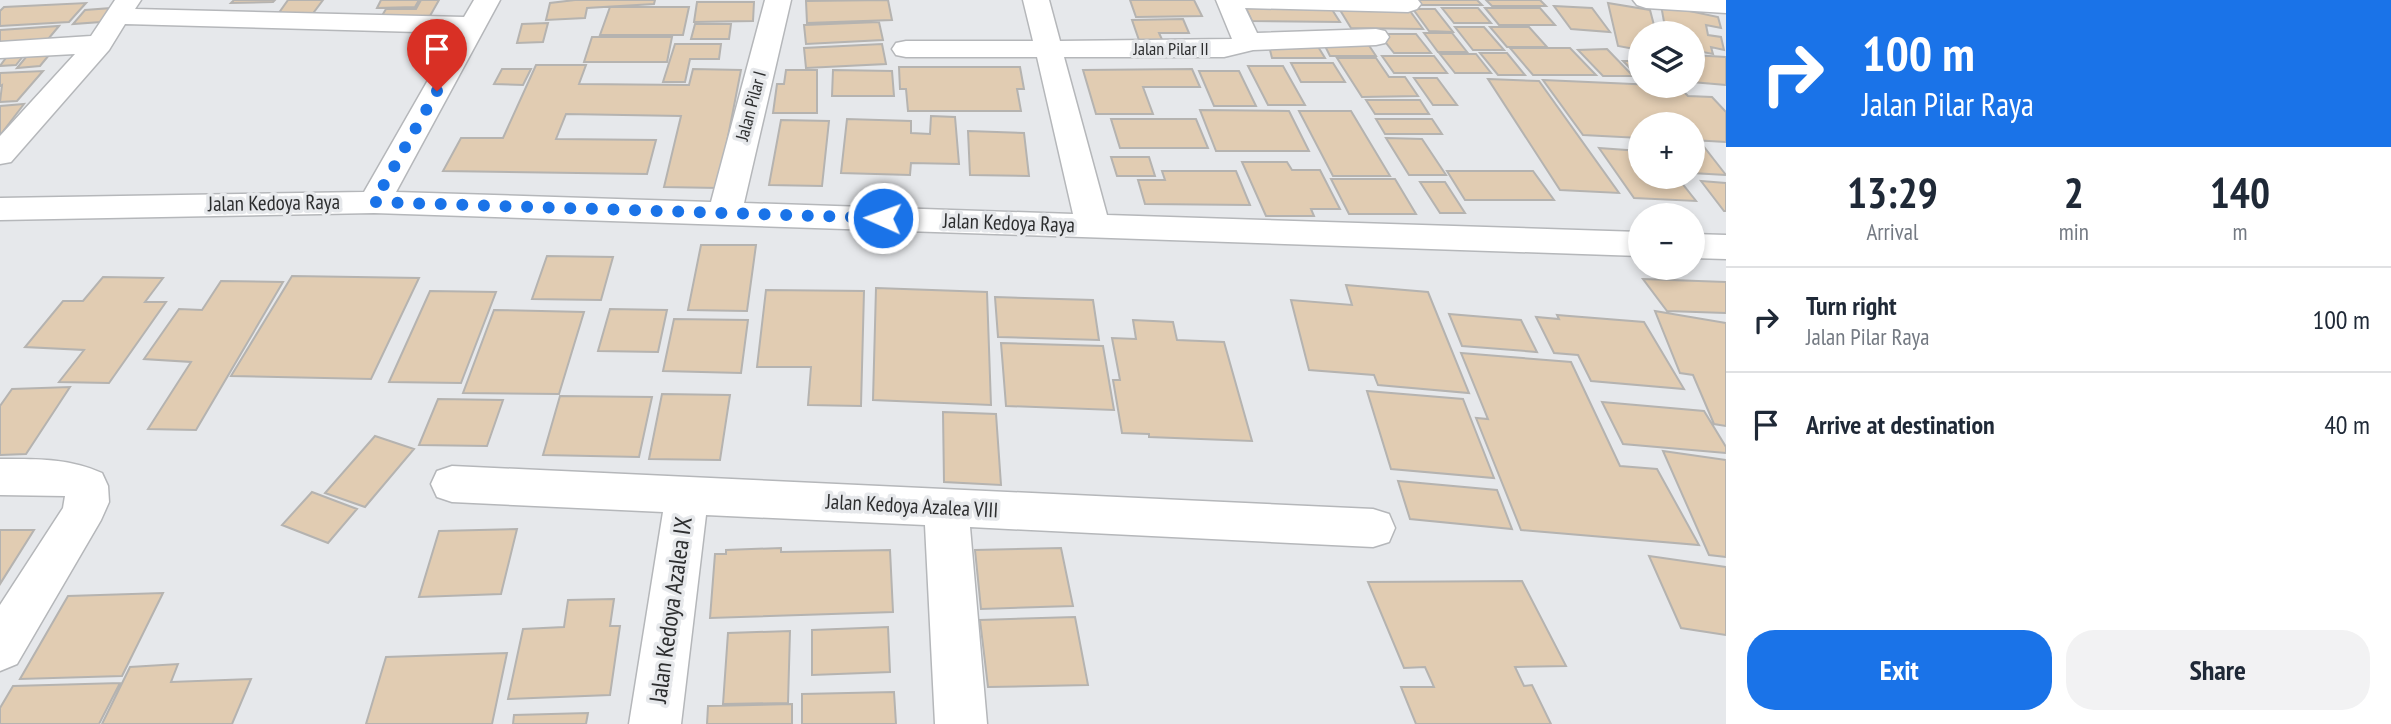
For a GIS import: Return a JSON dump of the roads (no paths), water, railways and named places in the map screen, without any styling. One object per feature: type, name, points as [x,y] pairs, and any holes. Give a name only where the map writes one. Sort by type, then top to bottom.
[{"type":"street","name":"Jalan Pilar I","points":[[725,213],[778,0]]},
{"type":"street","points":[[1036,0],[1093,226]]},
{"type":"street","points":[[1246,42],[1229,0],[1408,4]]},
{"type":"street","points":[[1646,0],[1726,5]]},
{"type":"street","points":[[0,155],[99,44],[122,8],[346,24],[481,12]]},
{"type":"street","points":[[374,202],[481,12]]},
{"type":"street","name":"Jalan Pilar II","points":[[906,49],[1224,49],[1241,46],[1246,42],[1376,37]]},
{"type":"street","points":[[0,50],[99,44]]},
{"type":"street","name":"Jalan Kedoya Raya","points":[[0,209],[374,202],[1628,244]]},
{"type":"street","points":[[1705,246],[1726,247]]},
{"type":"street","points":[[0,477],[53,476],[74,479],[87,486],[87,502],[79,520],[0,648]]},
{"type":"street","name":"Jalan Kedoya Azalea VIII","points":[[452,484],[1373,528]]},
{"type":"street","name":"Jalan Kedoya Azalea IX","points":[[655,724],[687,495]]},
{"type":"street","points":[[946,508],[961,724]]}]
